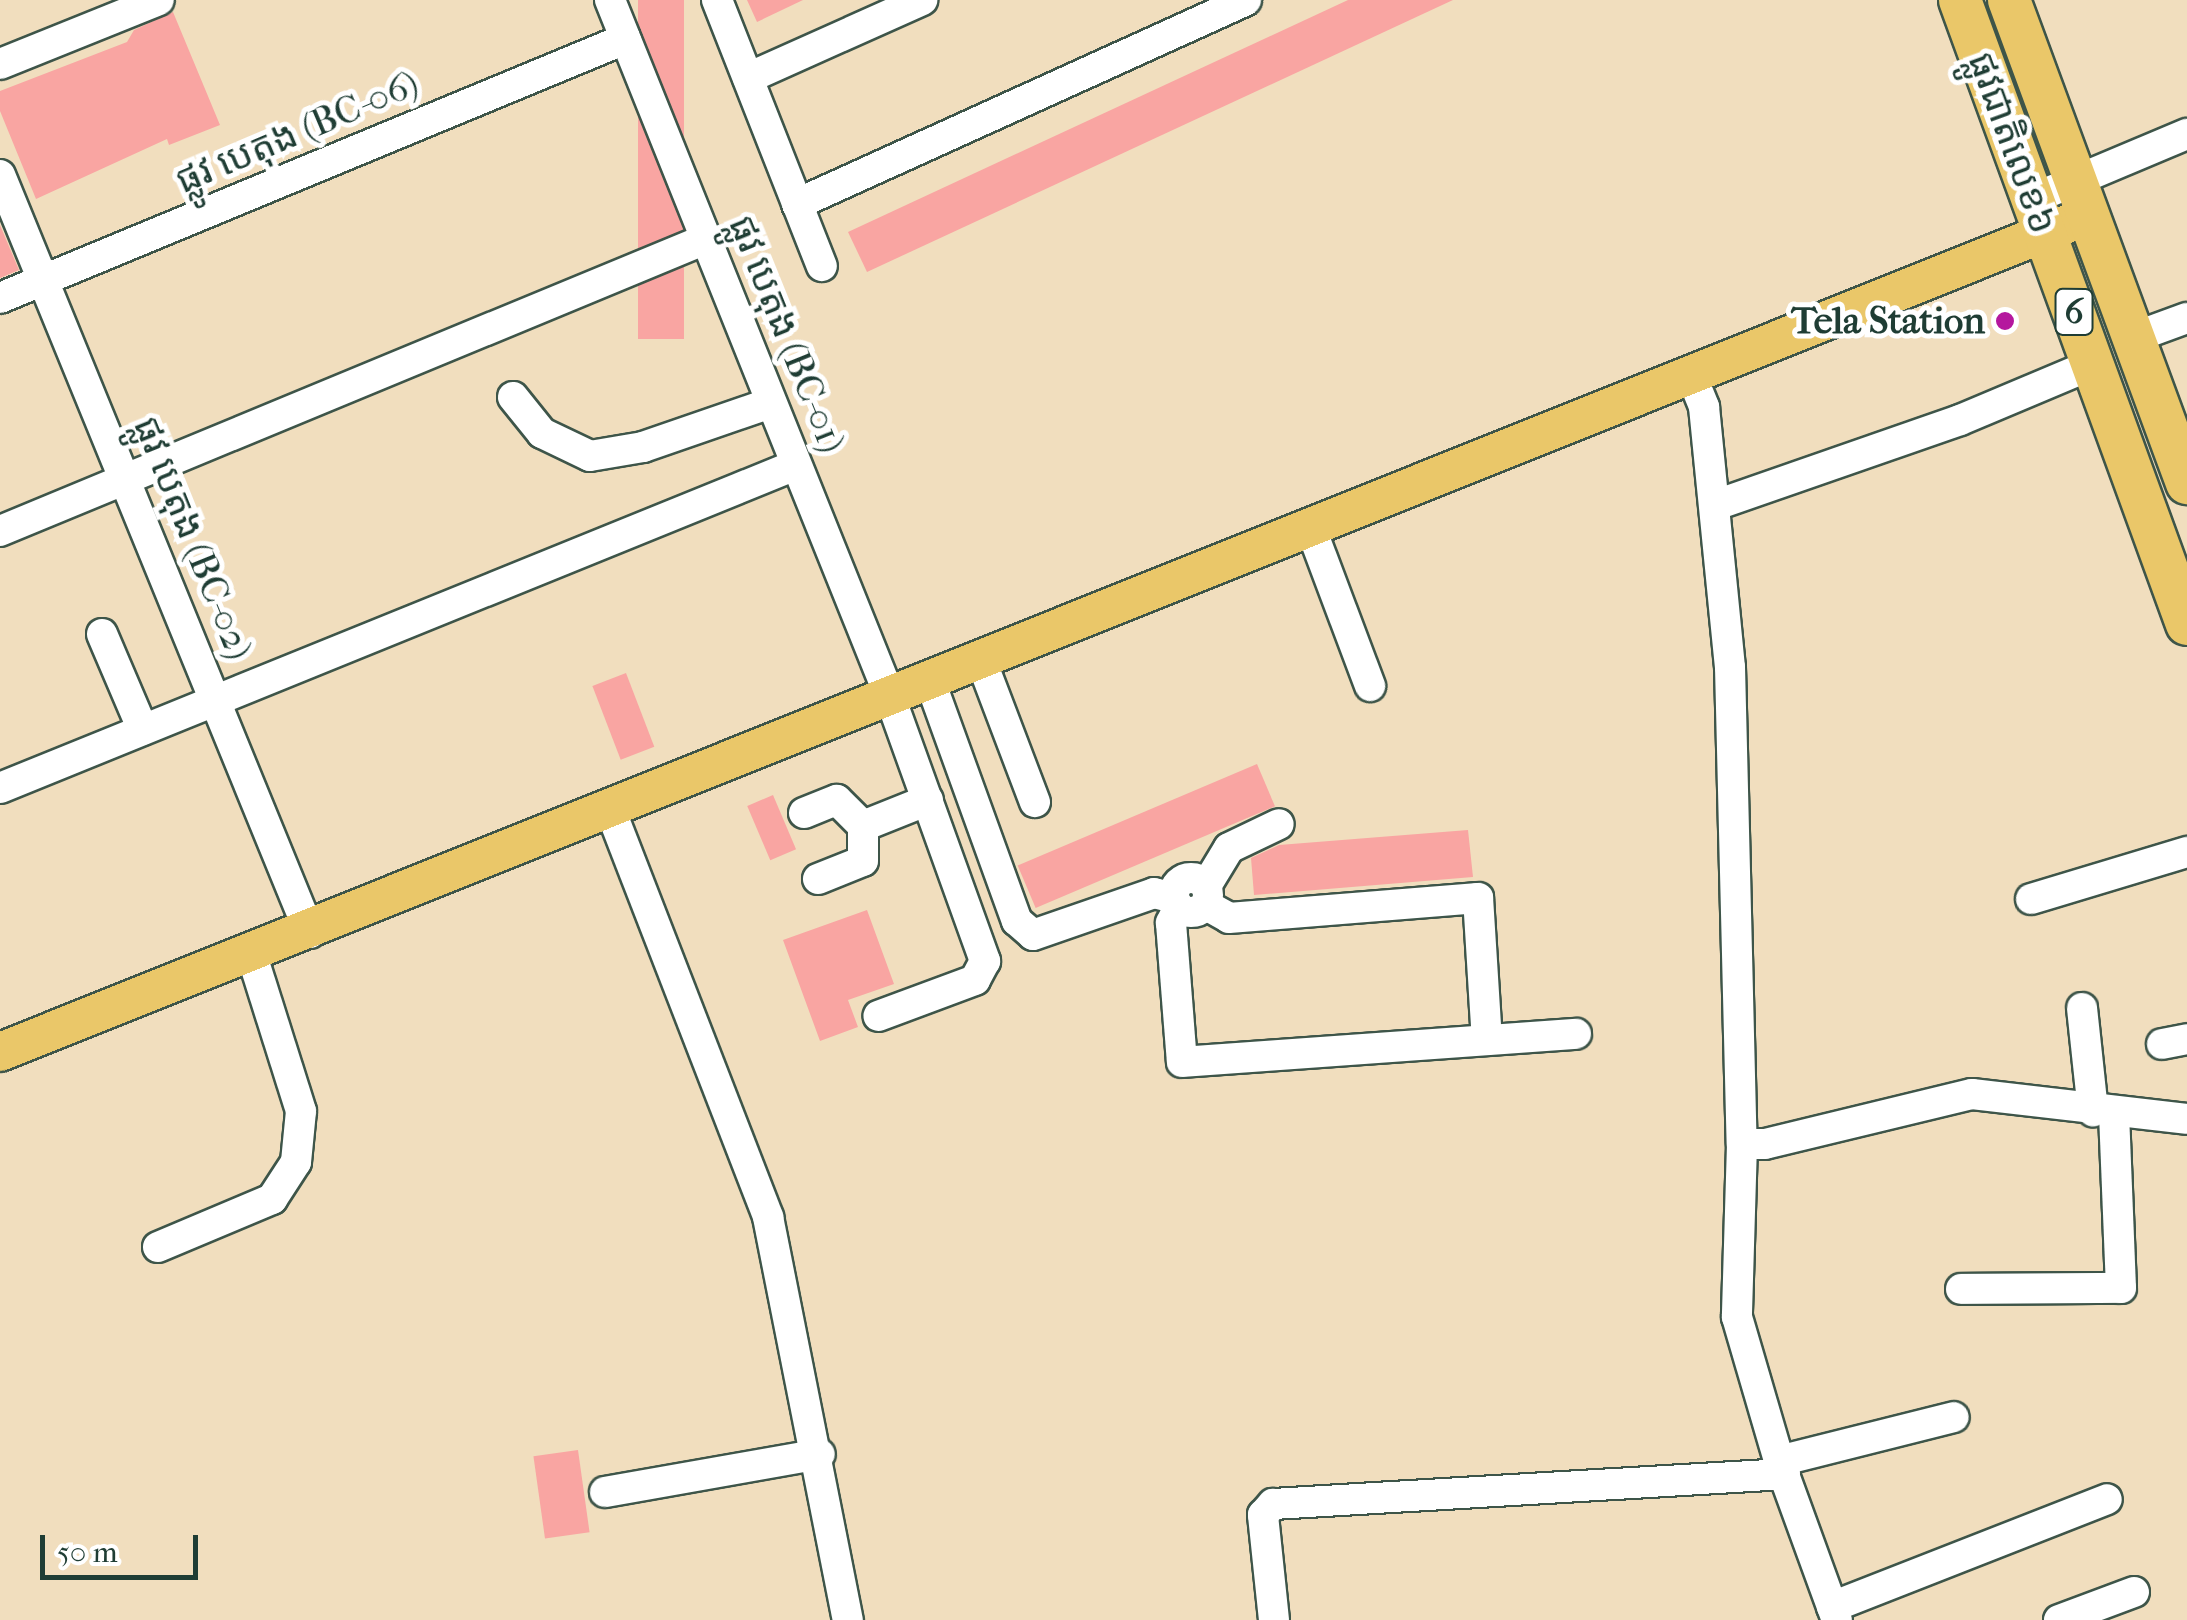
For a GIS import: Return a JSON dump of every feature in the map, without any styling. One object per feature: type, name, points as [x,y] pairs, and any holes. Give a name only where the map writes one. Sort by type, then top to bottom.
[{"type":"highway","name":"ផ្លូវជាតិលេខ៦","points":[[1960,0],[2187,624]]},
{"type":"highway","name":"ផ្លូវជាតិលេខ៦","points":[[2010,0],[2187,482]]},
{"type":"main road","points":[[0,1052],[310,933],[1690,372],[2083,198]]},
{"type":"street","points":[[0,64],[158,0]]},
{"type":"street","name":"ផ្លូវ បេតុង (BC-01)","points":[[610,0],[890,697],[985,961],[974,980],[878,1016]]},
{"type":"street","points":[[717,0],[822,266]]},
{"type":"street","points":[[748,78],[922,0]]},
{"type":"street","points":[[798,204],[1246,0]]},
{"type":"street","name":"ផ្លូវ បេតុង (BC-06)","points":[[0,298],[625,39]]},
{"type":"street","points":[[2083,198],[2187,134]]},
{"type":"street","name":"ផ្លូវ បេតុង (BC-02)","points":[[0,174],[310,933]]},
{"type":"street","points":[[0,531],[706,239]]},
{"type":"street","points":[[2134,337],[2187,318]]},
{"type":"street","points":[[1716,505],[1960,420],[2092,364]]},
{"type":"street","points":[[1690,372],[1704,407],[1730,667],[1742,1144],[1737,1317],[1782,1467],[1834,1613],[2108,1499]]},
{"type":"street","points":[[513,397],[542,433],[590,456],[643,447],[771,403]]},
{"type":"street","points":[[0,788],[796,465]]},
{"type":"street","points":[[1310,526],[1370,686]]},
{"type":"street","points":[[102,634],[143,730]]},
{"type":"street","points":[[982,660],[1035,802]]},
{"type":"street","points":[[930,681],[1016,921],[1033,935],[1154,894],[1191,899],[1229,918],[1478,898],[1487,1040]]},
{"type":"street","points":[[804,813],[837,800],[864,826],[864,861],[818,879]]},
{"type":"street","points":[[864,826],[928,800]]},
{"type":"street","points":[[610,810],[768,1217],[820,1454],[848,1620]]},
{"type":"street","points":[[1279,824],[1230,848],[1171,924],[1182,1062],[1576,1034]]},
{"type":"street","points":[[2031,900],[2187,852]]},
{"type":"street","points":[[158,1247],[272,1200],[296,1162],[300,1112],[252,956]]},
{"type":"street","points":[[1960,1290],[2121,1288],[2104,1113],[2082,1008]]},
{"type":"street","points":[[1742,1144],[1765,1144],[1972,1094],[2104,1113],[2187,1119]]},
{"type":"street","points":[[1274,1620],[1263,1515],[1273,1504],[1782,1467],[1954,1417]]},
{"type":"street","points":[[605,1492],[820,1454]]},
{"type":"street","points":[[2059,1620],[2134,1592]]},
{"type":"building","points":[[638,0],[684,0],[684,339],[638,339]]},
{"type":"building","points":[[747,0],[803,0],[757,22]]},
{"type":"building","points":[[1348,0],[1453,0],[867,272],[848,232]]},
{"type":"building","points":[[173,12],[220,125],[169,145],[167,139],[36,199],[0,111],[0,91],[127,42],[134,30]]},
{"type":"building","points":[[0,225],[19,270],[0,278]]},
{"type":"building","points":[[626,673],[654,747],[621,760],[592,686]]},
{"type":"building","points":[[1257,764],[1275,806],[1036,908],[1018,866]]},
{"type":"building","points":[[773,795],[796,849],[770,860],[747,806]]},
{"type":"building","points":[[1468,830],[1473,877],[1254,895],[1251,858],[1279,845]]},
{"type":"building","points":[[867,910],[894,984],[848,1000],[858,1027],[820,1041],[783,940]]},
{"type":"building","points":[[578,1450],[590,1532],[545,1538],[533,1456]]},
{"type":"place","name":"Tela Station","points":[[2005,321]]}]
